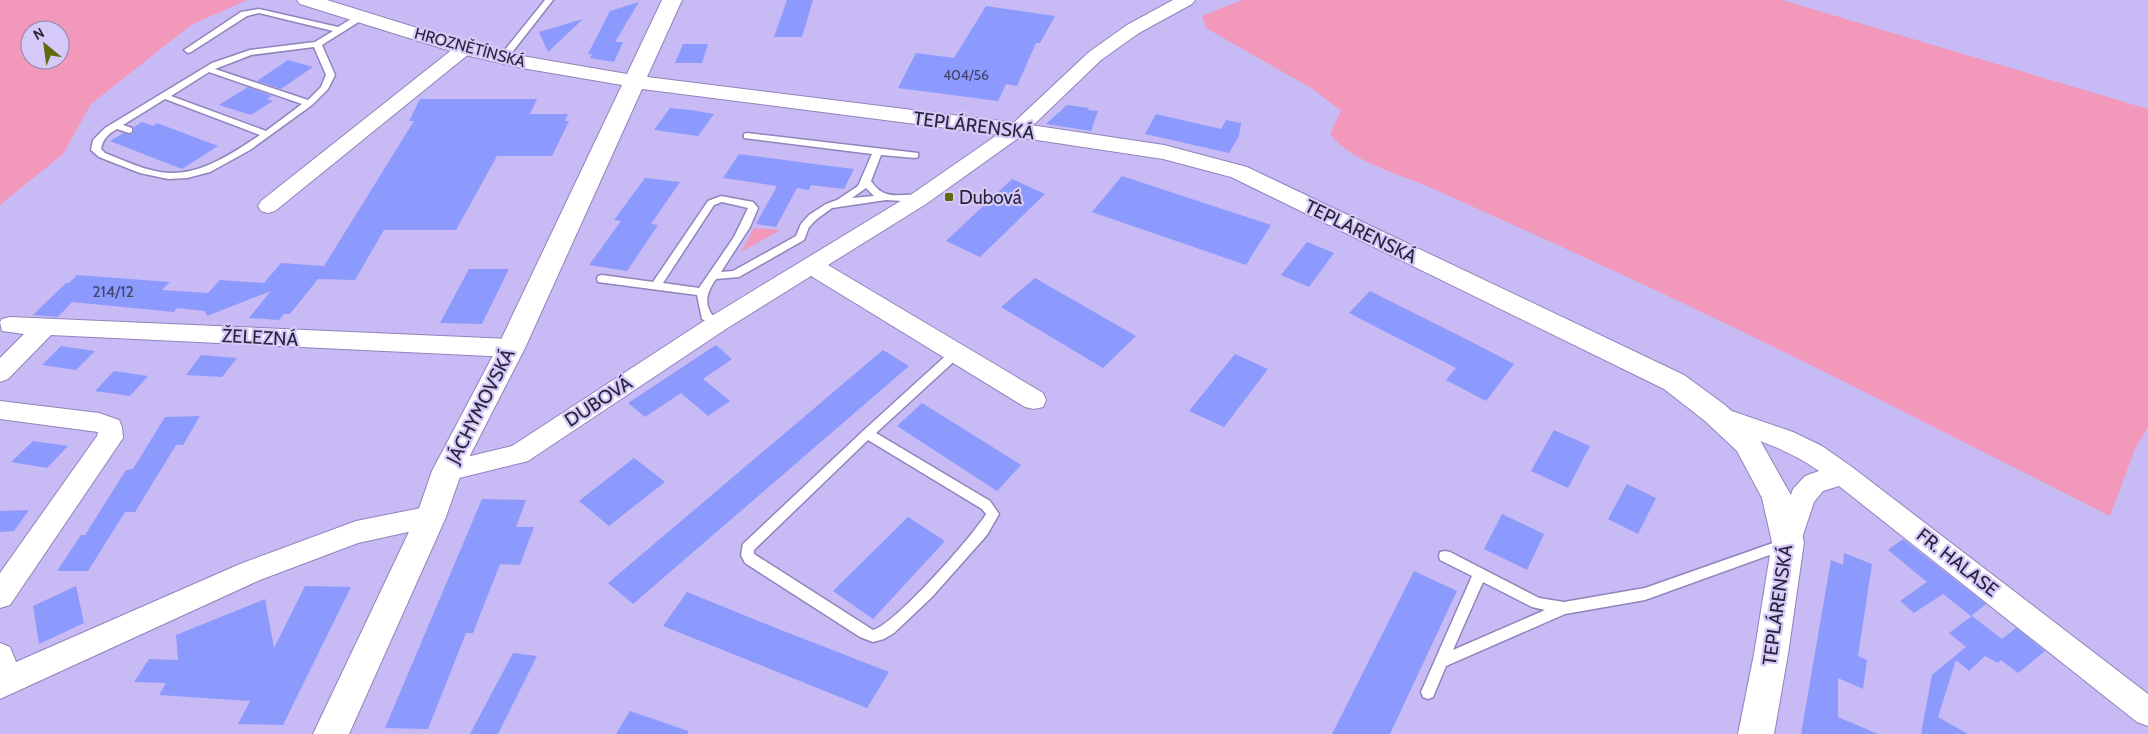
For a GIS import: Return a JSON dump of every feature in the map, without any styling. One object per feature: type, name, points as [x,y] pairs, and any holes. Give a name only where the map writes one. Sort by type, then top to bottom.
[{"type":"street","name":"HROZNĚTÍNSKÁ","points":[[307,0],[464,49],[503,58],[636,81]]},
{"type":"street","name":"JÁCHYMOVSKÁ","points":[[331,734],[431,517],[447,471],[511,348],[672,0]]},
{"type":"street","points":[[1017,130],[1095,56],[1133,29],[1186,0]]},
{"type":"street","points":[[268,206],[464,49]]},
{"type":"street","name":"TEPLÁRENSKÁ","points":[[636,81],[674,88],[1017,130],[1164,152],[1238,172],[1674,382],[1719,417],[1748,443],[1777,497],[1788,542],[1771,654],[1756,734]]},
{"type":"street","name":"DUBOVÁ","points":[[447,471],[519,454],[718,322],[919,199],[1017,130]]},
{"type":"street","points":[[812,266],[1034,400]]},
{"type":"street","name":"ŽELEZNÁ","points":[[10,325],[511,348]]},
{"type":"street","points":[[0,373],[45,327]]},
{"type":"street","points":[[0,410],[100,423],[110,427],[110,438],[0,596]]},
{"type":"street","name":"FR. HALASE","points":[[1719,417],[1784,439],[1813,454],[1844,474],[2148,712]]},
{"type":"street","points":[[1788,542],[1802,497],[1814,483],[1844,474]]},
{"type":"street","points":[[2,674],[44,663],[250,572],[356,532],[431,517]]},
{"type":"lane","points":[[503,58],[549,0]]},
{"type":"lane","points":[[188,50],[244,14],[259,11],[340,30]]},
{"type":"lane","points":[[317,44],[328,64],[329,81],[318,96],[222,164],[198,173],[170,176],[154,174],[102,155],[96,150],[98,140],[116,125],[208,69],[234,57],[250,53],[317,44],[362,16]]},
{"type":"lane","points":[[208,69],[309,103]]},
{"type":"lane","points":[[164,96],[266,134]]},
{"type":"lane","points":[[116,125],[128,130]]},
{"type":"lane","points":[[747,136],[915,155]]},
{"type":"lane","points":[[839,203],[860,188],[866,181],[878,152]]},
{"type":"lane","points":[[866,181],[870,189],[883,198]]},
{"type":"lane","points":[[713,275],[735,274],[800,238],[805,226],[813,217],[829,206],[839,203],[883,198],[919,199]]},
{"type":"lane","points":[[656,286],[711,203],[721,200],[750,204],[753,208],[752,212],[744,227],[702,292],[706,316],[718,322]]},
{"type":"lane","points":[[602,279],[702,292]]},
{"type":"lane","points":[[867,434],[986,505],[993,514],[983,531],[927,593],[884,633],[873,636],[865,633],[747,555],[748,548],[867,434],[956,353]]},
{"type":"lane","points":[[1441,662],[1564,608],[1645,594],[1788,542]]},
{"type":"lane","points":[[1445,556],[1537,603],[1564,608]]},
{"type":"lane","points":[[1428,692],[1480,574]]},
{"type":"shaded area","points":[[0,0],[247,0],[191,25],[91,104],[63,154],[0,205]]},
{"type":"shaded area","points":[[1242,0],[1782,0],[2148,109],[2148,427],[2135,449],[2110,516],[1675,299],[1452,197],[1362,160],[1339,144],[1330,134],[1341,111],[1313,89],[1206,28],[1202,16]]},
{"type":"shaded area","points":[[754,228],[780,230],[741,252]]},
{"type":"building","points":[[787,0],[813,0],[802,37],[774,37]]},
{"type":"building","points":[[639,2],[615,42],[623,42],[614,62],[590,58],[592,54],[588,54],[610,11]]},
{"type":"building","points":[[986,6],[1055,16],[1040,43],[1036,43],[1017,86],[1006,84],[998,101],[898,88],[916,53],[954,58]]},
{"type":"building","points":[[583,19],[548,52],[539,32]]},
{"type":"building","points":[[683,44],[708,44],[702,63],[675,63]]},
{"type":"building","points":[[288,60],[313,67],[281,89],[257,81]]},
{"type":"building","points":[[248,87],[272,96],[267,99],[273,101],[251,115],[219,105]]},
{"type":"building","points":[[420,99],[537,99],[530,114],[568,114],[565,121],[569,121],[552,156],[497,156],[456,230],[384,230],[355,280],[318,279],[290,314],[284,314],[279,320],[249,318],[271,291],[207,316],[205,311],[177,308],[174,312],[72,302],[58,317],[33,315],[77,275],[170,282],[162,290],[208,293],[220,280],[264,283],[281,263],[324,266],[414,121],[409,121]]},
{"type":"building","points":[[1067,105],[1098,111],[1091,131],[1046,124]]},
{"type":"building","points":[[670,108],[714,114],[698,136],[654,130]]},
{"type":"building","points":[[1156,114],[1221,129],[1226,120],[1241,123],[1239,136],[1229,153],[1145,134]]},
{"type":"building","points":[[142,122],[153,126],[157,123],[218,146],[182,169],[110,141],[124,133],[133,134],[134,127]]},
{"type":"building","points":[[739,154],[854,169],[844,189],[811,185],[809,190],[797,188],[776,227],[756,224],[777,186],[723,178]]},
{"type":"building","points":[[1122,176],[1271,225],[1246,265],[1092,212]]},
{"type":"building","points":[[645,178],[680,182],[651,224],[658,225],[627,271],[589,265],[621,221],[614,220]]},
{"type":"building","points":[[1012,179],[1045,194],[980,257],[946,241]]},
{"type":"building","points":[[1307,242],[1334,253],[1309,287],[1281,275]]},
{"type":"building","points":[[469,269],[509,269],[482,324],[440,323]]},
{"type":"building","points":[[1035,278],[1136,336],[1103,368],[1001,307]]},
{"type":"building","points":[[1370,291],[1514,364],[1486,401],[1446,380],[1456,368],[1349,313]]},
{"type":"building","points":[[716,345],[732,359],[703,379],[730,401],[708,416],[681,393],[645,417],[628,403]]},
{"type":"building","points":[[61,346],[95,351],[76,370],[42,365]]},
{"type":"building","points":[[883,350],[909,366],[633,604],[608,583]]},
{"type":"building","points":[[1235,354],[1268,369],[1224,427],[1189,411]]},
{"type":"building","points":[[201,355],[237,358],[222,377],[186,375]]},
{"type":"building","points":[[114,371],[148,376],[130,396],[95,391]]},
{"type":"building","points":[[922,403],[1021,465],[997,491],[897,426]]},
{"type":"building","points":[[200,416],[183,445],[176,445],[135,512],[125,512],[88,571],[57,571],[81,535],[85,535],[126,470],[133,469],[165,417]]},
{"type":"building","points":[[1554,430],[1590,446],[1568,488],[1531,471]]},
{"type":"building","points":[[33,441],[68,446],[47,468],[11,462]]},
{"type":"building","points":[[634,458],[665,482],[609,526],[579,501]]},
{"type":"building","points":[[1627,484],[1656,498],[1638,534],[1608,519]]},
{"type":"building","points":[[482,499],[526,500],[516,527],[534,527],[520,565],[500,564],[473,633],[466,633],[428,729],[385,728]]},
{"type":"building","points":[[29,510],[14,531],[0,532],[0,511]]},
{"type":"building","points":[[1502,514],[1544,534],[1527,570],[1484,549]]},
{"type":"building","points":[[908,517],[945,541],[873,619],[833,591]]},
{"type":"building","points":[[1903,539],[1986,604],[1971,616],[1943,594],[1914,613],[1900,601],[1927,582],[1888,550]]},
{"type":"building","points":[[1844,553],[1872,564],[1858,656],[1867,660],[1863,689],[1838,678],[1838,717],[1878,734],[1801,734],[1831,560],[1843,565]]},
{"type":"building","points":[[1414,571],[1457,591],[1390,734],[1332,734]]},
{"type":"building","points":[[76,586],[84,623],[39,644],[33,606]]},
{"type":"building","points":[[305,586],[351,587],[283,725],[238,724],[250,701],[159,695],[166,683],[134,682],[149,659],[178,660],[176,635],[265,599],[274,648]]},
{"type":"building","points":[[687,592],[889,672],[867,708],[663,626]]},
{"type":"building","points":[[1972,616],[2002,639],[2016,628],[2045,651],[2018,673],[2001,660],[1998,663],[1985,656],[1969,671],[1956,660],[1938,717],[1968,734],[1921,734],[1932,675],[1966,647],[1949,633]]},
{"type":"building","points":[[513,653],[537,656],[498,734],[470,734]]},
{"type":"building","points":[[630,711],[688,731],[688,734],[616,734]]},
{"type":"place","name":"Dubová","points":[[949,197]]}]
